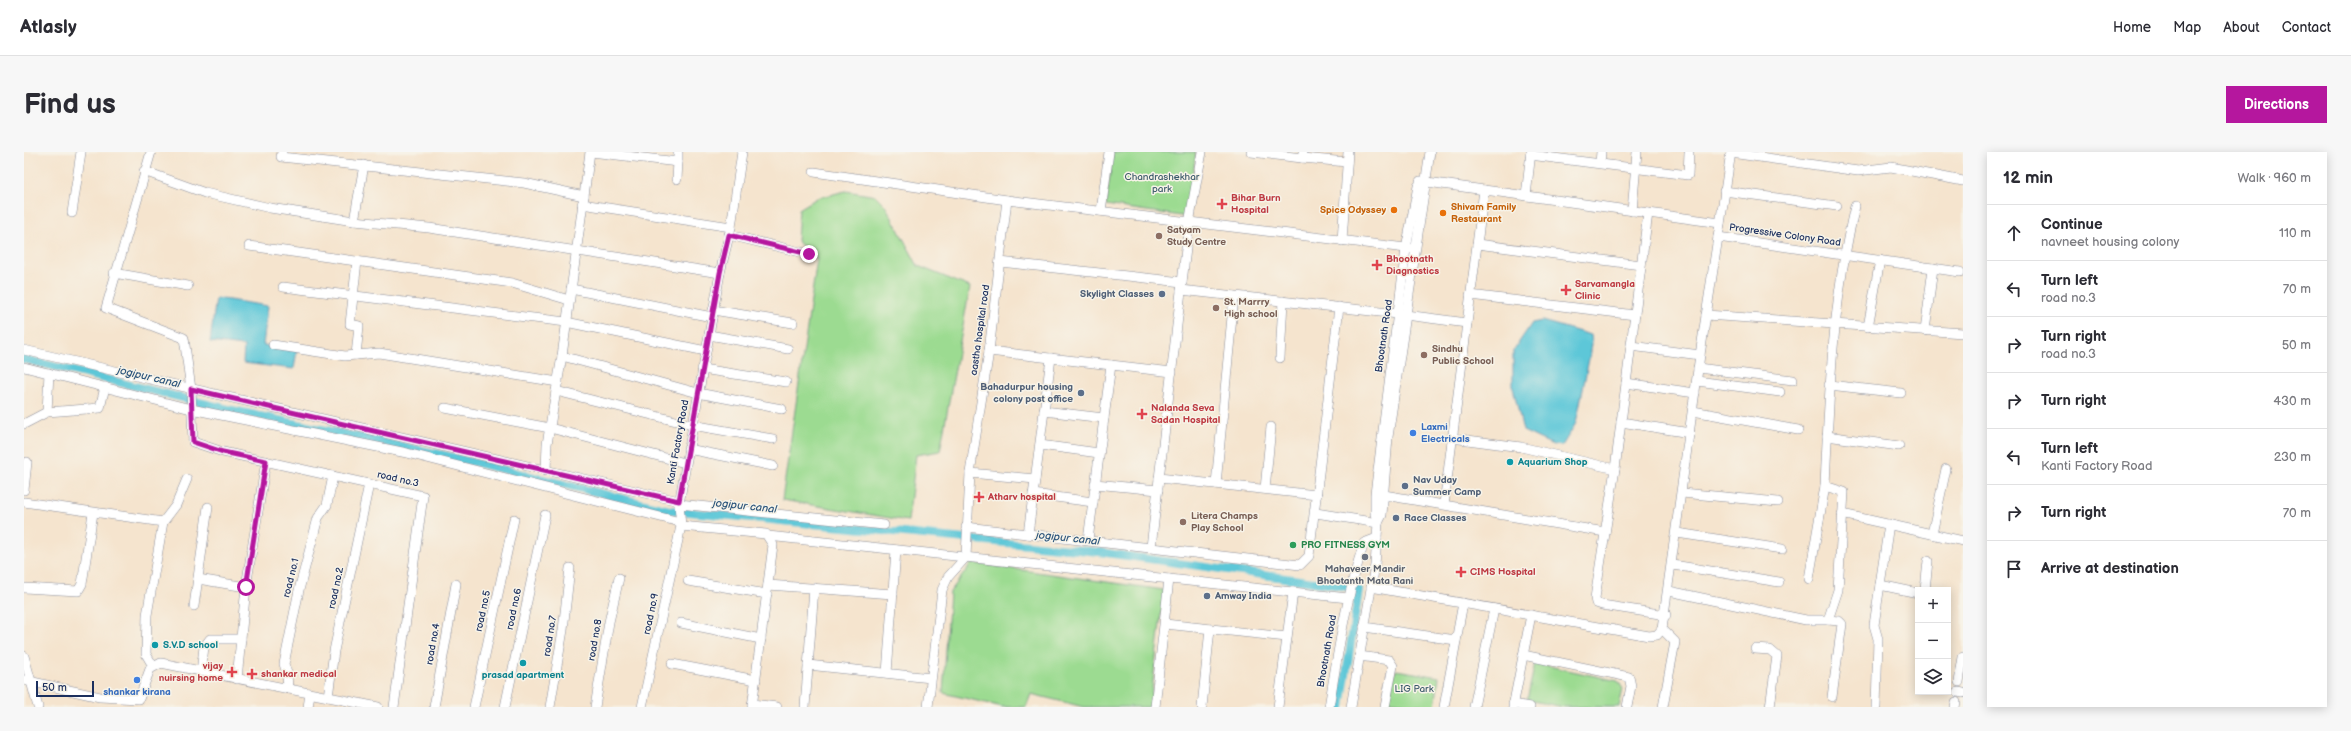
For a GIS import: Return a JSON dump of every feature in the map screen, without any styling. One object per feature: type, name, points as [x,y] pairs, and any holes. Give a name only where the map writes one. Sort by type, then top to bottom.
[{"type":"street","points":[[72,213],[81,152]]},
{"type":"street","points":[[150,152],[114,273],[106,308],[184,338],[191,392],[191,407]]},
{"type":"street","points":[[282,152],[281,157],[524,183],[583,200],[730,231],[809,254]]},
{"type":"street","points":[[546,471],[550,428],[562,356],[590,152],[678,162]]},
{"type":"street","points":[[677,179],[678,152]]},
{"type":"street","name":"Kanti Factory Road","points":[[680,522],[679,504],[685,463],[720,273],[730,231],[742,152]]},
{"type":"street","points":[[1101,211],[1108,152]]},
{"type":"street","points":[[1151,547],[1190,223],[1202,152]]},
{"type":"street","points":[[1250,152],[1302,155],[1347,162]]},
{"type":"street","points":[[1342,241],[1348,152]]},
{"type":"street","name":"Bhootnath Road","points":[[1422,181],[1424,152]]},
{"type":"street","name":"Bhootnath Road","points":[[1351,707],[1371,587],[1378,523],[1375,514],[1388,437],[1410,249],[1422,181],[1430,152]]},
{"type":"street","points":[[1600,163],[1601,152]]},
{"type":"street","points":[[1632,210],[1637,152]]},
{"type":"street","points":[[1526,196],[1530,153],[1571,156],[1600,163],[1688,174],[1689,152]]},
{"type":"street","points":[[1371,587],[1649,636],[1657,634],[1662,629],[1666,615],[1698,368],[1731,152],[1858,171],[1891,167],[1963,181]]},
{"type":"street","points":[[354,221],[364,165]]},
{"type":"street","points":[[144,171],[205,193],[270,208],[354,221],[429,228],[720,273]]},
{"type":"street","points":[[814,172],[1007,200],[1410,249]]},
{"type":"street","points":[[1422,181],[1720,223]]},
{"type":"street","points":[[1444,504],[1484,190]]},
{"type":"street","points":[[1724,191],[1837,206]]},
{"type":"street","name":"aastha hospital road","points":[[966,553],[970,472],[988,351],[1007,200]]},
{"type":"street","points":[[1808,580],[1825,486],[1829,385],[1834,324],[1855,206]]},
{"type":"street","points":[[1648,213],[1615,469],[1596,602],[1602,606],[1666,615]]},
{"type":"street","name":"Progressive Colony Road","points":[[1718,237],[1960,272]]},
{"type":"street","points":[[1477,244],[1641,265]]},
{"type":"street","points":[[249,246],[512,283],[569,300]]},
{"type":"street","points":[[1868,327],[1880,260]]},
{"type":"street","points":[[356,355],[359,326],[350,324],[357,261]]},
{"type":"street","points":[[1000,262],[1182,286],[1234,296],[1403,314],[1467,323]]},
{"type":"street","points":[[1925,331],[1933,268]]},
{"type":"street","points":[[114,273],[188,286]]},
{"type":"street","points":[[283,287],[566,322],[706,351]]},
{"type":"street","points":[[571,289],[713,313],[793,323]]},
{"type":"street","points":[[1470,295],[1635,315]]},
{"type":"street","points":[[1216,484],[1234,296]]},
{"type":"street","points":[[1280,358],[1283,301]]},
{"type":"street","points":[[966,530],[1088,540],[1300,565],[1309,556],[1316,513],[1339,307]]},
{"type":"street","points":[[1706,315],[1963,333]]},
{"type":"street","points":[[709,335],[788,349]]},
{"type":"street","points":[[273,345],[345,356],[379,354],[557,386],[692,425],[773,439]]},
{"type":"street","points":[[1631,346],[1700,355]]},
{"type":"street","points":[[24,350],[191,392],[546,471],[679,504],[884,525]]},
{"type":"street","points":[[988,351],[1172,372]]},
{"type":"street","points":[[562,356],[698,393],[782,409]]},
{"type":"street","points":[[1028,534],[1051,358]]},
{"type":"street","points":[[1088,540],[1110,365]]},
{"type":"street","points":[[24,367],[191,407],[407,453],[680,522],[768,536],[896,550],[966,553],[1169,579],[1293,592],[1349,595]]},
{"type":"street","points":[[1698,368],[1792,380]]},
{"type":"street","points":[[702,369],[786,382]]},
{"type":"street","points":[[47,412],[48,373]]},
{"type":"street","points":[[1697,381],[1780,392]]},
{"type":"street","points":[[1626,383],[1695,393]]},
{"type":"street","points":[[1829,385],[1902,393]]},
{"type":"street","points":[[24,424],[47,412],[100,408],[105,387]]},
{"type":"street","name":"road no.3","points":[[191,407],[193,442],[223,452],[423,496],[394,707]]},
{"type":"street","points":[[444,408],[550,428],[685,463]]},
{"type":"street","points":[[1044,411],[1104,418]]},
{"type":"street","points":[[1693,411],[1798,430]]},
{"type":"street","points":[[1621,422],[1690,433]]},
{"type":"street","points":[[1265,489],[1271,426]]},
{"type":"street","points":[[1827,436],[1899,446]]},
{"type":"street","points":[[1452,438],[1521,447],[1615,469]]},
{"type":"street","points":[[1040,445],[1099,452]]},
{"type":"street","points":[[688,449],[773,466]]},
{"type":"street","points":[[237,679],[246,587],[266,461]]},
{"type":"street","points":[[24,490],[27,462]]},
{"type":"street","points":[[1932,534],[1946,469]]},
{"type":"street","points":[[970,472],[1035,479]]},
{"type":"street","name":"road no.1","points":[[288,689],[287,673],[284,664],[299,590],[318,518],[327,505],[333,476]]},
{"type":"street","points":[[1159,478],[1317,495]]},
{"type":"street","points":[[188,479],[176,505],[163,522],[147,615],[146,654],[157,665],[288,689],[310,694],[330,701],[378,707]]},
{"type":"street","name":"road no.2","points":[[330,701],[334,651],[370,484]]},
{"type":"street","points":[[1095,484],[1158,490]]},
{"type":"street","points":[[1825,486],[1844,492],[1838,590],[1828,620]]},
{"type":"street","points":[[1682,493],[1778,502]]},
{"type":"street","points":[[1033,494],[1092,502]]},
{"type":"street","points":[[1379,495],[1444,504],[1605,532]]},
{"type":"street","points":[[24,502],[163,522]]},
{"type":"street","points":[[194,606],[208,507]]},
{"type":"street","points":[[24,588],[78,591],[82,584],[93,513]]},
{"type":"street","points":[[1316,513],[1378,523]]},
{"type":"street","points":[[1842,514],[1963,541]]},
{"type":"street","name":"road no.6","points":[[505,707],[546,515]]},
{"type":"street","name":"road no.5","points":[[474,707],[514,519]]},
{"type":"street","name":"road no.9","points":[[642,707],[680,522]]},
{"type":"street","points":[[1876,707],[1878,639],[1874,625],[1889,524]]},
{"type":"street","points":[[1677,533],[1782,549]]},
{"type":"street","points":[[768,536],[773,545],[752,706],[777,707]]},
{"type":"street","name":"Bhootnath Road","points":[[1329,707],[1349,595],[1356,569],[1364,544],[1377,538]]},
{"type":"street","points":[[887,673],[896,550]]},
{"type":"street","points":[[928,707],[942,590],[952,571],[966,553]]},
{"type":"street","points":[[1925,587],[1928,561]]},
{"type":"street","points":[[1672,565],[1779,582]]},
{"type":"street","name":"road no.7","points":[[550,707],[563,630],[570,568]]},
{"type":"street","name":"road no.8","points":[[595,707],[609,622],[619,578]]},
{"type":"street","points":[[198,579],[246,587]]},
{"type":"street","points":[[1156,707],[1169,579]]},
{"type":"street","points":[[688,581],[767,594]]},
{"type":"street","name":"road no.4","points":[[434,707],[456,584]]},
{"type":"street","points":[[768,585],[893,594]]},
{"type":"street","points":[[1880,585],[1915,592]]},
{"type":"street","points":[[805,707],[814,588]]},
{"type":"street","points":[[1669,591],[1806,620],[1839,621],[1842,624],[1832,697]]},
{"type":"street","points":[[1278,707],[1293,592]]},
{"type":"street","points":[[1444,707],[1463,603]]},
{"type":"street","points":[[1474,707],[1494,609]]},
{"type":"street","points":[[1530,707],[1513,706],[1531,615]]},
{"type":"street","points":[[681,623],[761,638]]},
{"type":"street","points":[[1165,624],[1287,637]]},
{"type":"street","points":[[1364,627],[1456,640]]},
{"type":"street","points":[[1202,707],[1210,629]]},
{"type":"street","points":[[1662,629],[1675,642],[1662,707]]},
{"type":"street","points":[[201,672],[204,647],[210,639],[241,639]]},
{"type":"street","points":[[1755,649],[1770,650],[1777,656],[1770,707]]},
{"type":"street","points":[[1523,655],[1629,677],[1631,686],[1627,707]]},
{"type":"street","points":[[24,656],[28,680],[38,707]]},
{"type":"street","points":[[1359,656],[1389,660],[1393,666],[1385,707]]},
{"type":"street","points":[[1959,682],[1963,657]]},
{"type":"street","points":[[672,664],[756,680]]},
{"type":"street","points":[[28,680],[100,697],[139,699],[157,665]]},
{"type":"street","points":[[808,665],[931,678]]},
{"type":"street","points":[[308,707],[310,694]]},
{"type":"green space","name":"Chandrashekhar park","points":[[1113,152],[1196,152],[1188,217],[1106,205]]},
{"type":"green space","points":[[846,191],[876,196],[885,205],[918,266],[970,287],[940,451],[916,455],[908,521],[782,500],[817,259],[797,241],[799,209],[817,198]]},
{"type":"green space","points":[[972,563],[1164,590],[1150,707],[1084,707],[1031,694],[1026,707],[1003,707],[943,693],[950,592]]},
{"type":"green space","points":[[1535,663],[1618,681],[1623,689],[1619,707],[1564,707],[1527,700]]},
{"type":"green space","name":"LIG Park","points":[[1396,670],[1439,677],[1435,707],[1388,701]]},
{"type":"water","points":[[216,298],[268,306],[263,345],[297,350],[294,369],[243,363],[244,346],[210,342]]},
{"type":"water","points":[[1542,321],[1591,335],[1592,344],[1576,423],[1562,446],[1553,445],[1523,431],[1513,387],[1513,351],[1532,323]]},
{"type":"waterway","name":"jogipur canal","points":[[24,359],[232,410],[444,455],[669,510],[1099,552],[1356,588],[1359,590],[1341,707]]},
{"type":"place","name":"Bihar Burn Hospital","points":[[1222,204]]},
{"type":"place","name":"Spice Odyssey","points":[[1394,210]]},
{"type":"place","name":"Shivam Family Restaurant","points":[[1443,213]]},
{"type":"place","name":"Satyam Study Centre","points":[[1159,236]]},
{"type":"place","name":"Bhootnath Diagnostics","points":[[1377,265]]},
{"type":"place","name":"Sarvamangla Clinic","points":[[1566,290]]},
{"type":"place","name":"Skylight Classes","points":[[1162,294]]},
{"type":"place","name":"St. Marrry High school","points":[[1216,308]]},
{"type":"place","name":"Sindhu Public School","points":[[1424,355]]},
{"type":"place","name":"Bahadurpur housing colony post office","points":[[1081,393]]},
{"type":"place","name":"Nalanda Seva Sadan Hospital","points":[[1142,414]]},
{"type":"place","name":"Laxmi Electricals","points":[[1413,433]]},
{"type":"place","name":"Aquarium Shop","points":[[1510,462]]},
{"type":"place","name":"Nav Uday Summer Camp","points":[[1405,486]]},
{"type":"place","name":"Atharv hospital","points":[[979,497]]},
{"type":"place","name":"Race Classes","points":[[1396,518]]},
{"type":"place","name":"Litera Champs Play School","points":[[1183,522]]},
{"type":"place","name":"PRO FITNESS GYM","points":[[1293,545]]},
{"type":"place","name":"Mahaveer Mandir Bhootanth Mata Rani","points":[[1365,557]]},
{"type":"place","name":"CIMS Hospital","points":[[1461,572]]},
{"type":"place","name":"Amway India","points":[[1207,596]]},
{"type":"place","name":"S.V.D school","points":[[155,645]]},
{"type":"place","name":"prasad apartment","points":[[523,663]]},
{"type":"place","name":"vijay nuirsing home","points":[[232,672]]},
{"type":"place","name":"shankar medical","points":[[252,674]]},
{"type":"place","name":"shankar kirana","points":[[137,680]]},
{"type":"route","points":[[246,587],[266,461],[223,452],[193,442],[190,406],[191,389],[679,501],[720,273],[729,235],[809,254]]}]
